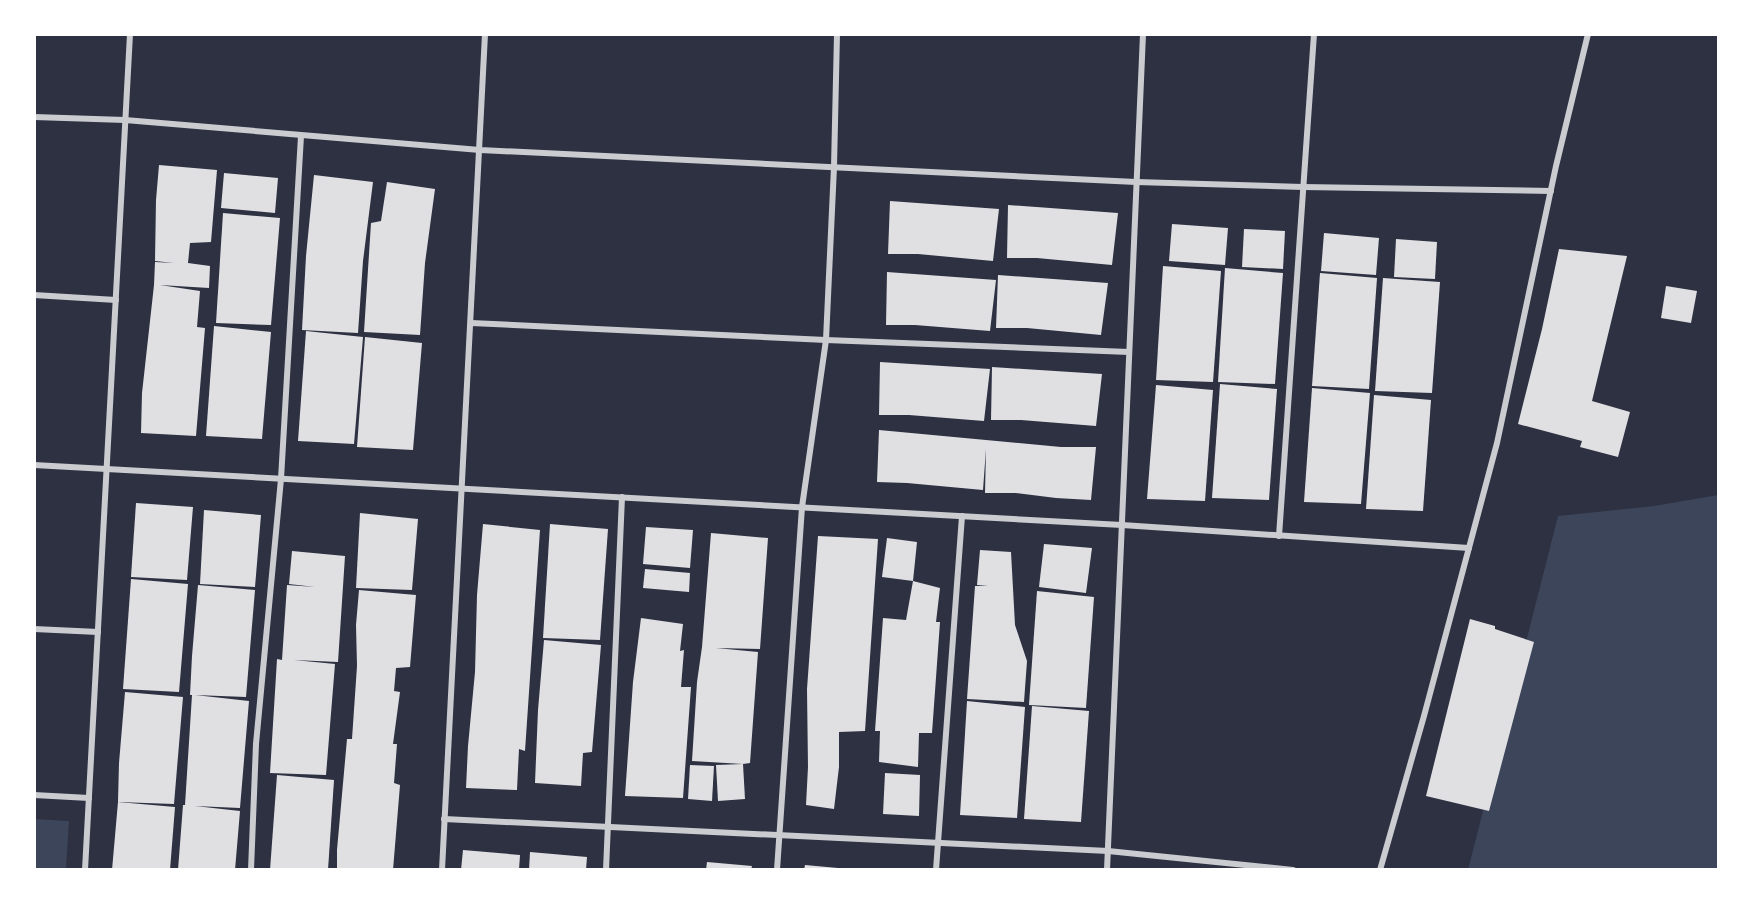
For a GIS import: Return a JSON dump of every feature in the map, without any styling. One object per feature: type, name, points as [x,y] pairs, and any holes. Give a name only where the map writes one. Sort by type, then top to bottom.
[{"type":"street","points":[[86,870],[130,34]]},
{"type":"street","points":[[442,870],[485,34]]},
{"type":"street","points":[[777,870],[802,507],[826,340],[837,34]]},
{"type":"street","points":[[1107,870],[1143,34]]},
{"type":"street","points":[[1279,536],[1314,34]]},
{"type":"street","points":[[1380,870],[1497,443],[1551,191],[1588,34]]},
{"type":"street","points":[[34,117],[125,120],[480,150],[1136,182],[1551,191]]},
{"type":"street","points":[[251,870],[256,744],[281,479],[301,136]]},
{"type":"street","points":[[34,295],[116,300]]},
{"type":"street","points":[[471,324],[1129,352]]},
{"type":"street","points":[[34,465],[1122,525],[1469,548]]},
{"type":"street","points":[[606,870],[622,497]]},
{"type":"street","points":[[936,870],[962,516]]},
{"type":"street","points":[[34,629],[98,632]]},
{"type":"street","points":[[34,795],[89,798]]},
{"type":"street","points":[[444,819],[1108,851],[1293,870]]},
{"type":"shaded area","points":[[1718,495],[1718,869],[1468,870],[1558,516],[1654,506]]},
{"type":"shaded area","points":[[34,819],[69,821],[66,869],[35,869]]},
{"type":"building","points":[[159,165],[217,170],[211,242],[190,243],[188,263],[210,266],[209,288],[160,285],[200,291],[197,327],[205,328],[196,436],[141,433],[142,393],[155,262],[174,263],[155,261]]},
{"type":"building","points":[[224,173],[278,178],[275,213],[221,208]]},
{"type":"building","points":[[314,175],[373,182],[363,261],[358,333],[302,330]]},
{"type":"building","points":[[387,182],[435,189],[425,263],[420,335],[364,332],[371,223],[381,221]]},
{"type":"building","points":[[890,201],[999,209],[993,261],[918,254],[888,254]]},
{"type":"building","points":[[1008,205],[1118,213],[1112,265],[1037,258],[1007,258]]},
{"type":"building","points":[[223,213],[280,218],[271,325],[216,323]]},
{"type":"building","points":[[1172,224],[1228,228],[1225,265],[1169,261]]},
{"type":"building","points":[[1244,229],[1285,231],[1283,269],[1242,267]]},
{"type":"building","points":[[1324,233],[1379,238],[1376,275],[1321,271]]},
{"type":"building","points":[[1396,239],[1437,242],[1435,279],[1394,277]]},
{"type":"building","points":[[1559,249],[1627,256],[1592,401],[1630,412],[1618,457],[1580,447],[1582,441],[1518,424]]},
{"type":"building","points":[[1163,266],[1221,271],[1213,382],[1156,380]]},
{"type":"building","points":[[1225,268],[1283,273],[1275,384],[1218,382]]},
{"type":"building","points":[[887,272],[996,280],[990,331],[886,325]]},
{"type":"building","points":[[1320,273],[1377,278],[1369,389],[1312,386]]},
{"type":"building","points":[[998,275],[1108,283],[1101,335],[1027,328],[996,328]]},
{"type":"building","points":[[1383,278],[1440,282],[1432,393],[1375,391]]},
{"type":"building","points":[[1666,286],[1697,291],[1691,323],[1661,318]]},
{"type":"building","points":[[214,326],[271,332],[262,439],[206,436]]},
{"type":"building","points":[[306,331],[363,337],[354,444],[298,441]]},
{"type":"building","points":[[365,337],[422,343],[413,450],[357,447]]},
{"type":"building","points":[[880,362],[990,369],[984,421],[879,415]]},
{"type":"building","points":[[992,367],[1102,374],[1096,426],[991,420]]},
{"type":"building","points":[[1220,384],[1277,389],[1269,500],[1212,498]]},
{"type":"building","points":[[1156,385],[1213,390],[1205,501],[1147,499]]},
{"type":"building","points":[[1312,388],[1370,393],[1361,504],[1304,502]]},
{"type":"building","points":[[1374,395],[1431,400],[1423,511],[1366,509]]},
{"type":"building","points":[[879,430],[1061,447],[1096,447],[1091,500],[1015,493],[985,493],[986,449],[983,490],[877,482]]},
{"type":"building","points":[[136,503],[193,507],[187,580],[131,577]]},
{"type":"building","points":[[204,510],[261,515],[255,587],[200,584]]},
{"type":"building","points":[[360,513],[418,519],[412,590],[356,588]]},
{"type":"building","points":[[483,524],[540,530],[525,751],[519,749],[517,790],[466,788]]},
{"type":"building","points":[[550,524],[608,529],[600,640],[543,638]]},
{"type":"building","points":[[646,527],[693,530],[690,568],[643,564]]},
{"type":"building","points":[[711,533],[768,538],[760,649],[716,648],[758,652],[750,763],[692,761]]},
{"type":"building","points":[[818,536],[878,539],[865,731],[839,732],[839,767],[834,809],[806,805],[807,689]]},
{"type":"building","points":[[887,538],[917,542],[913,581],[882,577]]},
{"type":"building","points":[[1044,544],[1092,548],[1086,593],[1039,587]]},
{"type":"building","points":[[980,550],[1011,552],[1015,625],[1027,661],[1024,702],[967,699],[975,586],[988,586],[977,585]]},
{"type":"building","points":[[292,551],[345,556],[338,662],[294,660],[335,664],[326,775],[270,773],[277,659],[282,660],[287,585],[315,587],[289,584]]},
{"type":"building","points":[[645,569],[690,573],[689,592],[643,588]]},
{"type":"building","points":[[131,579],[188,584],[179,692],[123,689]]},
{"type":"building","points":[[913,581],[940,588],[936,622],[940,622],[932,733],[919,733],[918,767],[879,762],[880,731],[875,731],[883,618],[906,620]]},
{"type":"building","points":[[198,585],[255,590],[246,697],[195,695],[249,701],[240,808],[195,806],[240,811],[235,870],[178,870],[183,805],[185,805],[192,695],[190,695],[192,656]]},
{"type":"building","points":[[359,590],[416,595],[410,667],[396,668],[394,691],[400,692],[393,744],[397,744],[394,783],[400,785],[393,870],[337,870],[347,739],[352,739]]},
{"type":"building","points":[[1037,591],[1094,597],[1086,708],[1029,705]]},
{"type":"building","points":[[641,618],[683,624],[680,651],[684,650],[681,687],[691,687],[683,798],[625,796],[633,682]]},
{"type":"building","points":[[1470,619],[1495,626],[1495,629],[1534,642],[1489,811],[1426,796]]},
{"type":"building","points":[[544,640],[601,645],[592,752],[583,753],[581,786],[535,783]]},
{"type":"building","points":[[125,692],[183,697],[174,804],[118,802]]},
{"type":"building","points":[[967,701],[1025,707],[1017,818],[960,815]]},
{"type":"building","points":[[1032,706],[1089,711],[1081,822],[1024,819]]},
{"type":"building","points":[[743,764],[745,799],[718,801],[716,765]]},
{"type":"building","points":[[690,765],[714,766],[712,801],[688,799]]},
{"type":"building","points":[[885,773],[920,775],[919,816],[883,814]]},
{"type":"building","points":[[277,775],[334,780],[328,870],[270,870]]},
{"type":"building","points":[[118,802],[175,807],[170,870],[112,870]]},
{"type":"building","points":[[463,850],[520,855],[519,870],[461,870]]},
{"type":"building","points":[[530,852],[587,857],[586,870],[529,870]]},
{"type":"building","points":[[707,862],[752,866],[751,870],[706,870]]},
{"type":"building","points":[[805,865],[838,868],[838,870],[804,870]]}]
